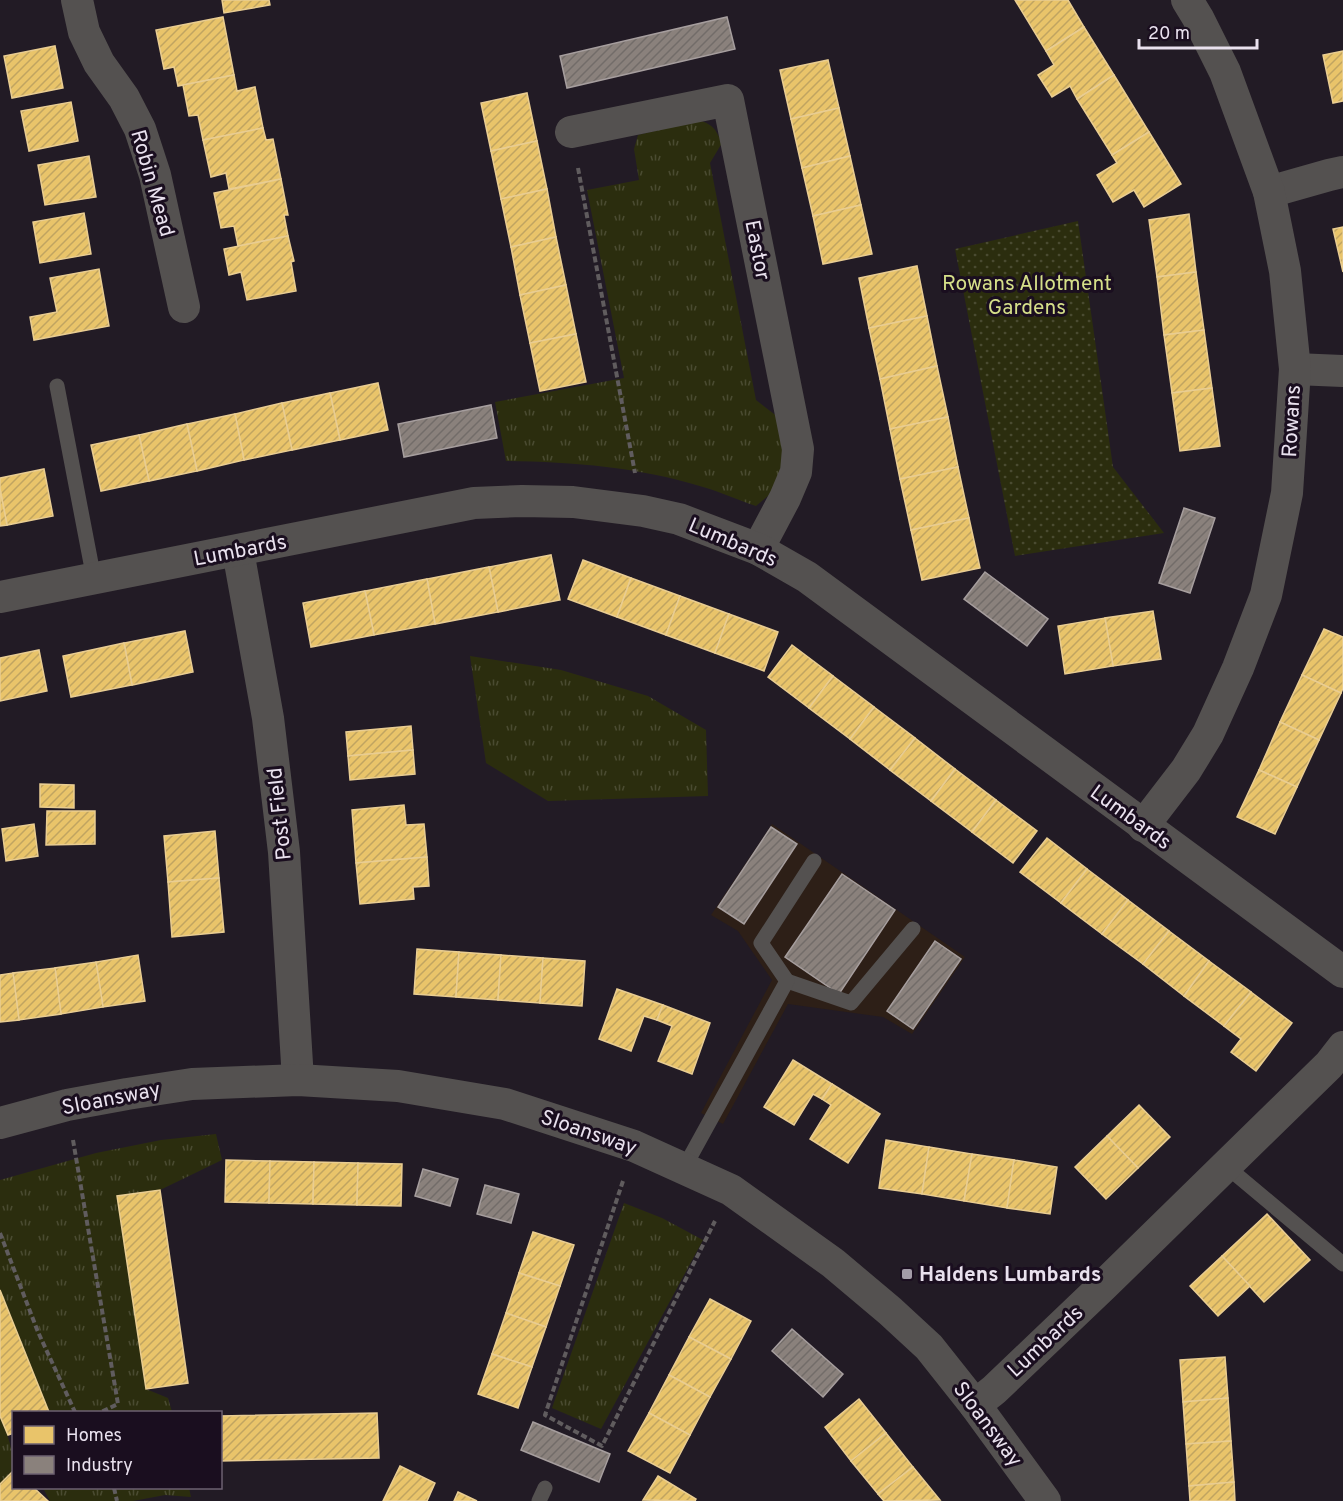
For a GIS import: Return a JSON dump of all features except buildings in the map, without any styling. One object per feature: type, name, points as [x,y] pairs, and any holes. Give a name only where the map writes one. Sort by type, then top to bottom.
[{"type":"street","name":"Robin Mead","points":[[77,0],[84,32],[99,63],[124,98],[140,129],[156,176],[184,307]]},
{"type":"street","name":"Rowans","points":[[1143,826],[1186,770],[1208,734],[1238,668],[1266,595],[1287,492],[1294,369],[1285,271],[1269,192],[1225,72],[1187,0]]},
{"type":"street","name":"Eastor","points":[[571,132],[728,100],[798,449],[796,472],[758,549]]},
{"type":"street","points":[[1269,192],[1343,172]]},
{"type":"street","points":[[1294,369],[1343,371]]},
{"type":"street","name":"Lumbards","points":[[0,597],[474,503],[573,502],[643,511],[678,519],[758,549],[807,577],[1343,972]]},
{"type":"street","name":"Post Field","points":[[238,551],[268,718],[284,852],[298,1080]]},
{"type":"street","name":"Lumbards","points":[[975,1405],[994,1390],[1104,1285],[1329,1065],[1343,1047]]},
{"type":"street","name":"Sloansway","points":[[0,1124],[67,1105],[192,1084],[298,1080],[398,1086],[505,1104],[634,1146],[731,1190],[833,1263],[890,1311],[929,1347],[975,1405],[1045,1501]]},
{"type":"lane","points":[[57,386],[94,579]]},
{"type":"lane","points":[[814,861],[761,943],[787,981],[851,1003],[913,929]]},
{"type":"lane","points":[[684,1168],[787,981]]},
{"type":"lane","points":[[1226,1166],[1343,1264]]},
{"type":"path","points":[[571,132],[643,511]]},
{"type":"path","points":[[67,1105],[118,1404],[105,1411]]},
{"type":"path","points":[[634,1146],[545,1415],[602,1446],[731,1190]]},
{"type":"path","points":[[0,1233],[38,1332],[74,1411]]},
{"type":"shaded area","points":[[772,824],[965,957],[912,1034],[883,1017],[788,1004],[723,1124],[701,1113],[772,980],[738,931],[711,915]]},
{"type":"green space","points":[[699,120],[714,128],[722,143],[710,163],[756,400],[778,417],[785,454],[775,490],[756,506],[679,480],[630,470],[580,464],[506,461],[495,402],[624,378],[587,190],[639,180],[634,149],[638,135]]},
{"type":"green space","name":"Rowans Allotment Gardens","points":[[1078,221],[1113,467],[1164,533],[1015,556],[955,249]]},
{"type":"green space","points":[[470,656],[561,670],[648,696],[706,730],[708,796],[548,801],[486,763]]},
{"type":"green space","points":[[216,1134],[222,1160],[160,1190],[117,1197],[146,1389],[168,1398],[172,1411],[49,1411],[0,1290],[0,1180],[96,1153],[161,1140]]},
{"type":"green space","points":[[624,1203],[662,1218],[703,1240],[601,1429],[552,1408]]},
{"type":"green space","points":[[0,1416],[10,1442],[12,1471],[0,1484]]},
{"type":"green space","points":[[44,1489],[189,1489],[191,1497],[165,1495],[133,1501],[50,1501]]},
{"type":"place","name":"Haldens Lumbards","points":[[907,1274]]}]
